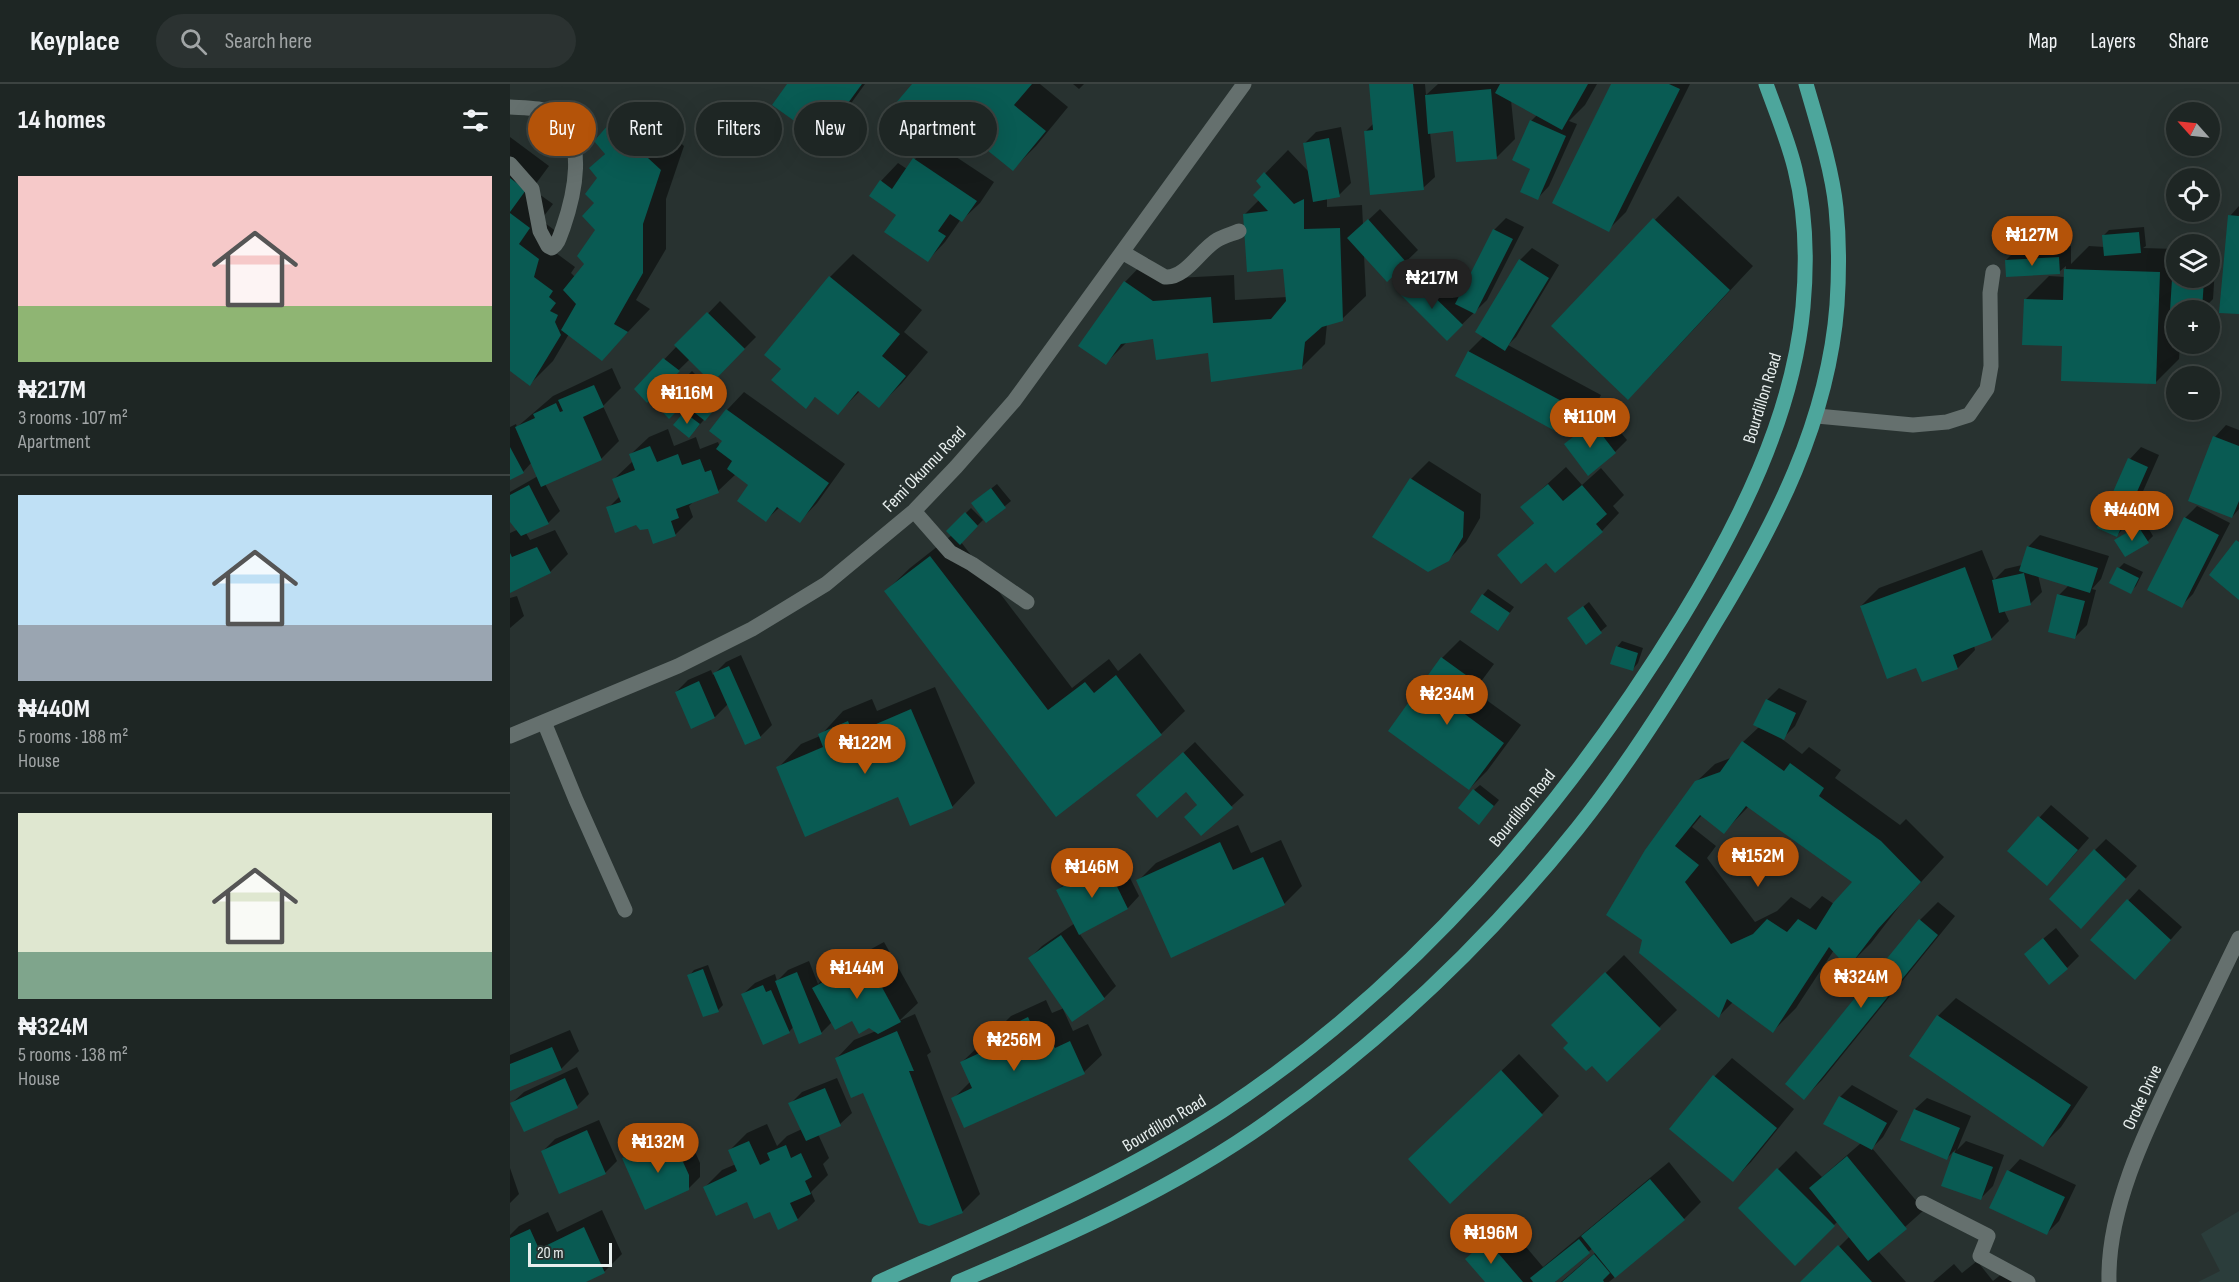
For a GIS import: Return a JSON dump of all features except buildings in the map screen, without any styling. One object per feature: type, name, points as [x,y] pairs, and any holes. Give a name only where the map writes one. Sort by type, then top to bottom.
[{"type":"main road","name":"Bourdillon Road","points":[[879,1282],[998,1230],[1109,1177],[1225,1109],[1284,1066],[1389,980],[1500,866],[1548,809],[1635,693],[1706,578],[1737,519],[1757,476],[1773,433],[1798,350],[1805,266],[1803,220],[1797,173],[1784,129],[1766,84]]},
{"type":"main road","points":[[957,1282],[1107,1215],[1213,1158],[1269,1121],[1335,1071],[1387,1028],[1447,973],[1578,828],[1617,774],[1673,691],[1740,581],[1778,512],[1817,416],[1837,303],[1836,206],[1818,125],[1806,84]]},
{"type":"street","name":"Femi Okunnu Road","points":[[510,736],[678,666],[752,630],[826,584],[914,511],[957,467],[1014,401],[1244,84]]},
{"type":"street","points":[[510,107],[532,108],[554,114],[566,127],[574,144],[575,182],[566,219],[556,245],[552,248],[548,246],[540,231],[532,189],[523,176],[510,164]]},
{"type":"street","points":[[1122,252],[1170,278],[1181,274],[1197,255],[1218,239],[1239,231]]},
{"type":"street","points":[[1817,416],[1913,425],[1947,422],[1969,415],[1987,389],[1991,366],[1989,292],[1993,272]]},
{"type":"street","points":[[914,511],[950,552],[972,564],[1027,602]]},
{"type":"street","points":[[544,722],[625,910]]},
{"type":"street","name":"Oroke Drive","points":[[2109,1282],[2114,1230],[2131,1168],[2154,1115],[2239,939]]},
{"type":"street","points":[[1923,1203],[1989,1236],[1980,1256],[2028,1282]]},
{"type":"shaded area","points":[[2239,1211],[2239,1282],[2198,1282],[2220,1271],[2201,1234]]}]
